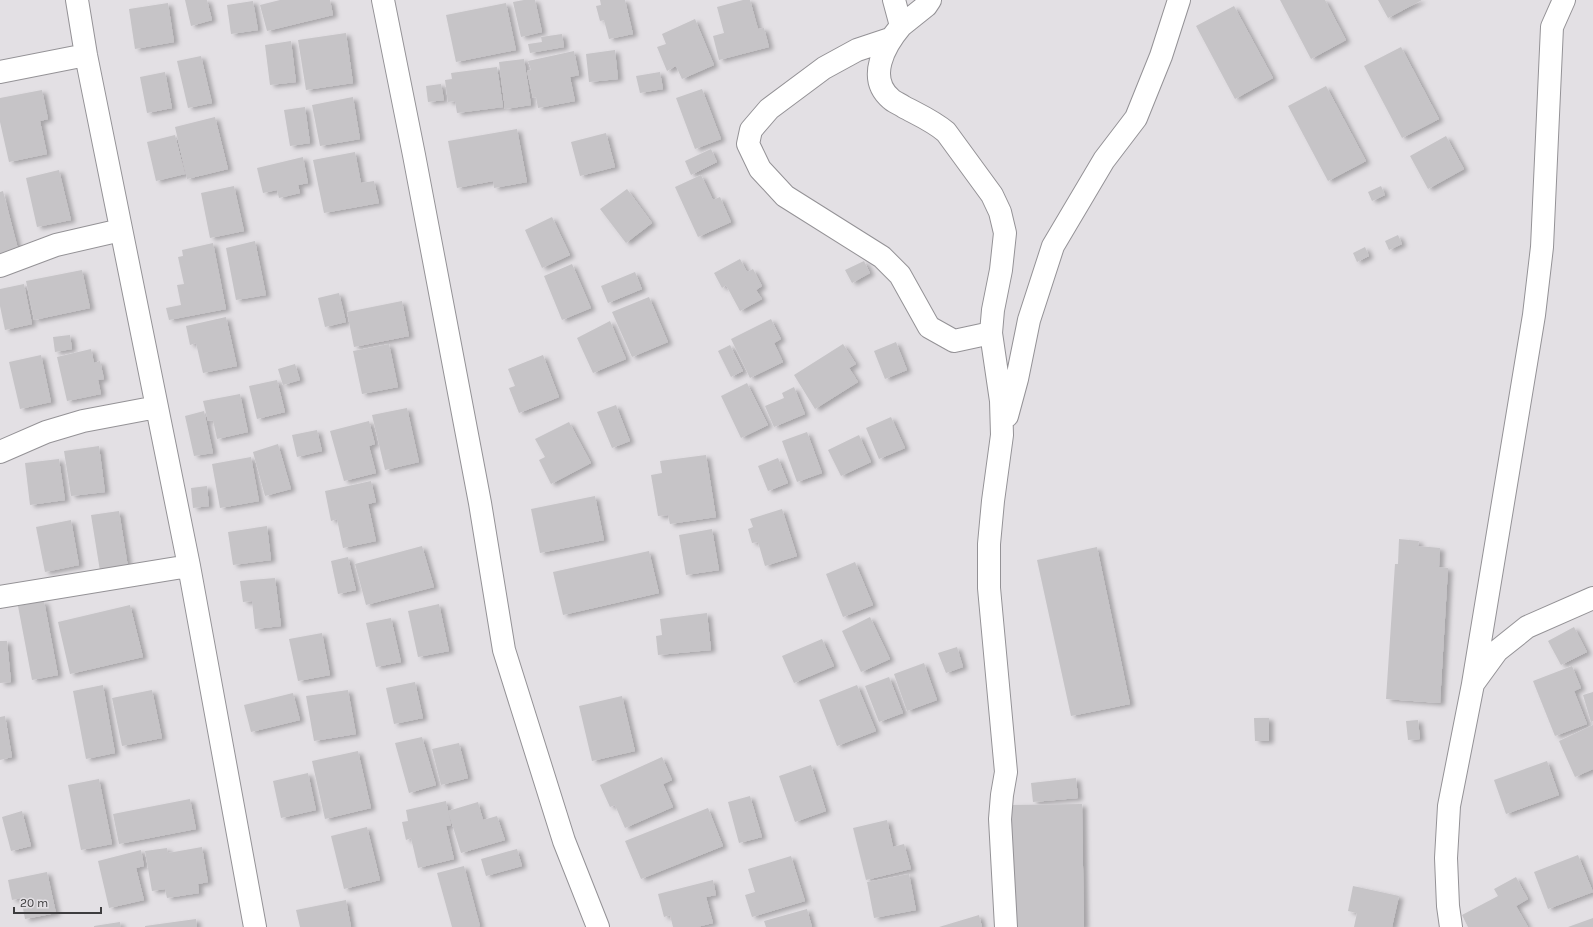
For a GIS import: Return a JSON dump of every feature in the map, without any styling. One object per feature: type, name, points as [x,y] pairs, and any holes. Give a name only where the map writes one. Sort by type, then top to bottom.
[{"type":"street","points":[[77,0],[86,55],[188,566],[256,927]]},
{"type":"street","points":[[383,0],[416,163],[478,496],[504,650],[564,841],[598,927]]},
{"type":"street","points":[[894,0],[895,32],[881,58],[878,75],[882,88],[890,99],[937,124],[946,132],[992,196],[1000,212],[1005,233],[1001,270],[993,310],[991,333],[1001,401],[1002,435]]},
{"type":"street","points":[[930,0],[926,6],[895,32],[824,68],[769,109],[751,130],[748,144],[760,169],[786,196],[882,257],[900,275],[929,328],[954,341],[991,333]]},
{"type":"street","points":[[1006,927],[1000,819],[1006,772],[989,588],[989,544],[1002,435],[1017,379],[1029,320],[1053,246],[1104,160],[1136,118],[1161,56],[1179,0]]},
{"type":"street","points":[[1451,927],[1448,906],[1446,858],[1449,806],[1473,684],[1534,315],[1542,247],[1552,28],[1564,0]]},
{"type":"street","points":[[0,72],[86,55]]},
{"type":"street","points":[[0,266],[56,245],[121,230]]},
{"type":"street","points":[[0,452],[46,432],[83,421],[157,407]]},
{"type":"street","points":[[0,597],[188,566]]},
{"type":"street","points":[[1473,684],[1497,652],[1527,627],[1593,598]]},
{"type":"building","points":[[185,0],[207,0],[212,20],[191,26]]},
{"type":"building","points":[[280,0],[330,0],[333,15],[267,31],[260,5]]},
{"type":"building","points":[[535,0],[542,32],[521,37],[513,2]]},
{"type":"building","points":[[600,0],[625,0],[633,34],[609,39],[604,20],[600,21],[596,6],[601,5]]},
{"type":"building","points":[[743,0],[750,0],[758,29],[764,28],[769,47],[719,60],[713,36],[724,33],[717,7]]},
{"type":"building","points":[[1280,0],[1325,0],[1346,40],[1311,59]]},
{"type":"building","points":[[1378,0],[1422,0],[1388,18]]},
{"type":"building","points":[[253,1],[258,30],[231,34],[227,5]]},
{"type":"building","points":[[168,3],[174,42],[135,49],[129,9]]},
{"type":"building","points":[[506,3],[516,50],[456,62],[446,15]]},
{"type":"building","points":[[1234,6],[1273,78],[1235,99],[1196,26]]},
{"type":"building","points":[[695,19],[714,65],[682,79],[676,66],[667,71],[657,47],[666,44],[662,34]]},
{"type":"building","points":[[346,33],[353,83],[306,90],[298,40]]},
{"type":"building","points":[[562,34],[564,47],[530,53],[528,44],[542,42],[541,37]]},
{"type":"building","points":[[291,41],[296,82],[270,85],[265,45]]},
{"type":"building","points":[[1401,47],[1439,119],[1402,138],[1364,66]]},
{"type":"building","points":[[615,50],[618,79],[589,82],[586,54]]},
{"type":"building","points":[[574,51],[579,75],[570,77],[575,101],[538,108],[536,97],[533,98],[527,71],[531,70],[528,61]]},
{"type":"building","points":[[201,56],[212,103],[188,108],[177,61]]},
{"type":"building","points":[[524,59],[531,105],[505,109],[499,62]]},
{"type":"building","points":[[497,67],[503,107],[457,113],[455,101],[448,102],[445,80],[452,79],[451,73]]},
{"type":"building","points":[[165,72],[172,108],[147,113],[140,77]]},
{"type":"building","points":[[660,72],[663,89],[640,93],[636,76]]},
{"type":"building","points":[[441,84],[444,100],[428,102],[426,86]]},
{"type":"building","points":[[1326,86],[1366,161],[1328,181],[1288,106]]},
{"type":"building","points":[[702,89],[721,139],[695,149],[676,98]]},
{"type":"building","points":[[42,90],[48,119],[40,121],[47,154],[9,162],[0,122],[0,98]]},
{"type":"building","points":[[353,97],[360,139],[320,146],[312,105]]},
{"type":"building","points":[[305,107],[310,143],[290,146],[284,110]]},
{"type":"building","points":[[215,117],[228,169],[187,179],[175,127]]},
{"type":"building","points":[[517,129],[527,182],[494,188],[493,181],[457,188],[448,141]]},
{"type":"building","points":[[606,133],[615,167],[580,176],[571,142]]},
{"type":"building","points":[[175,135],[185,174],[156,181],[147,142]]},
{"type":"building","points":[[1446,136],[1464,169],[1428,189],[1410,156]]},
{"type":"building","points":[[711,149],[717,162],[691,175],[685,161]]},
{"type":"building","points":[[355,152],[361,183],[374,181],[379,203],[324,213],[313,160]]},
{"type":"building","points":[[303,157],[308,183],[298,185],[300,193],[279,198],[277,190],[263,193],[257,168]]},
{"type":"building","points":[[59,170],[71,220],[37,227],[26,178]]},
{"type":"building","points":[[701,175],[713,200],[720,197],[731,222],[698,237],[675,187]]},
{"type":"building","points":[[234,186],[244,231],[210,238],[201,193]]},
{"type":"building","points":[[1381,186],[1385,195],[1372,201],[1368,192]]},
{"type":"building","points":[[627,189],[652,223],[626,243],[600,209]]},
{"type":"building","points":[[3,191],[18,249],[0,254],[0,192]]},
{"type":"building","points":[[552,217],[570,255],[542,268],[525,230]]},
{"type":"building","points":[[1398,235],[1402,244],[1389,250],[1385,241]]},
{"type":"building","points":[[255,241],[266,295],[236,300],[226,248]]},
{"type":"building","points":[[213,243],[226,309],[169,320],[166,308],[181,305],[177,285],[184,284],[178,257],[183,256],[182,250]]},
{"type":"building","points":[[1365,247],[1369,256],[1357,262],[1353,253]]},
{"type":"building","points":[[740,259],[747,272],[753,269],[762,286],[756,290],[762,299],[740,311],[726,285],[722,288],[714,273]]},
{"type":"building","points":[[864,261],[870,273],[852,283],[845,270]]},
{"type":"building","points":[[572,264],[591,308],[562,320],[544,276]]},
{"type":"building","points":[[82,270],[90,308],[34,320],[26,281]]},
{"type":"building","points":[[635,272],[642,289],[608,303],[601,286]]},
{"type":"building","points":[[24,284],[32,324],[5,330],[0,306],[0,289]]},
{"type":"building","points":[[339,293],[346,322],[325,327],[318,298]]},
{"type":"building","points":[[649,297],[668,342],[632,357],[612,312]]},
{"type":"building","points":[[402,301],[409,336],[354,347],[347,312]]},
{"type":"building","points":[[226,317],[237,366],[203,373],[196,343],[190,345],[186,326]]},
{"type":"building","points":[[771,319],[781,339],[774,343],[783,362],[750,378],[731,339]]},
{"type":"building","points":[[610,321],[626,359],[593,373],[577,338]]},
{"type":"building","points":[[70,335],[72,349],[55,352],[53,337]]},
{"type":"building","points":[[896,342],[907,370],[885,379],[874,351]]},
{"type":"building","points":[[389,344],[398,387],[362,394],[353,351]]},
{"type":"building","points":[[843,344],[856,364],[849,368],[858,382],[815,409],[794,375]]},
{"type":"building","points":[[730,345],[743,371],[731,377],[718,351]]},
{"type":"building","points":[[91,349],[94,363],[100,361],[104,379],[98,380],[101,394],[67,401],[57,357]]},
{"type":"building","points":[[41,355],[51,402],[20,409],[9,362]]},
{"type":"building","points":[[543,355],[559,397],[519,413],[509,388],[515,386],[508,369]]},
{"type":"building","points":[[295,364],[300,380],[283,385],[278,369]]},
{"type":"building","points":[[277,380],[285,412],[257,419],[249,386]]},
{"type":"building","points":[[747,383],[768,425],[741,438],[721,396]]},
{"type":"building","points":[[794,387],[805,414],[774,427],[765,406],[784,398],[782,393]]},
{"type":"building","points":[[240,394],[248,432],[217,439],[213,420],[208,421],[203,401]]},
{"type":"building","points":[[616,405],[630,441],[612,448],[597,412]]},
{"type":"building","points":[[407,408],[419,462],[385,470],[372,415]]},
{"type":"building","points":[[204,411],[213,453],[194,456],[185,416]]},
{"type":"building","points":[[891,417],[905,448],[879,459],[866,428]]},
{"type":"building","points":[[369,421],[375,444],[369,446],[376,473],[344,481],[330,431]]},
{"type":"building","points":[[569,422],[591,463],[551,484],[539,460],[545,457],[535,439]]},
{"type":"building","points":[[317,430],[322,451],[297,457],[292,435]]},
{"type":"building","points":[[807,432],[822,473],[797,482],[782,441]]},
{"type":"building","points":[[859,435],[871,462],[841,476],[828,450]]},
{"type":"building","points":[[278,444],[291,489],[265,496],[253,452]]},
{"type":"building","points":[[99,446],[105,492],[71,496],[64,451]]},
{"type":"building","points":[[706,455],[716,517],[670,524],[668,515],[658,516],[651,475],[662,473],[660,461]]},
{"type":"building","points":[[251,457],[259,501],[220,508],[212,464]]},
{"type":"building","points":[[778,458],[788,483],[768,491],[758,466]]},
{"type":"building","points":[[59,459],[65,500],[30,505],[25,463]]},
{"type":"building","points":[[371,481],[376,502],[368,504],[376,541],[343,548],[337,519],[331,521],[325,491]]},
{"type":"building","points":[[207,486],[209,506],[193,508],[191,488]]},
{"type":"building","points":[[595,496],[604,540],[540,553],[531,509]]},
{"type":"building","points":[[782,509],[797,556],[765,566],[758,542],[752,543],[748,529],[753,527],[750,519]]},
{"type":"building","points":[[119,511],[128,567],[100,571],[91,515]]},
{"type":"building","points":[[71,520],[79,565],[45,572],[36,527]]},
{"type":"building","points":[[267,526],[271,560],[233,565],[228,532]]},
{"type":"building","points":[[712,529],[719,570],[686,575],[679,535]]},
{"type":"building","points":[[1399,539],[1419,541],[1418,546],[1440,548],[1439,567],[1448,568],[1440,703],[1386,699],[1395,564],[1398,564]]},
{"type":"building","points":[[422,546],[434,587],[366,605],[355,564]]},
{"type":"building","points":[[1097,547],[1130,704],[1071,716],[1037,560]]},
{"type":"building","points":[[649,551],[659,593],[563,615],[553,572]]},
{"type":"building","points":[[348,557],[356,590],[338,594],[331,561]]},
{"type":"building","points":[[855,562],[873,605],[843,617],[826,574]]},
{"type":"building","points":[[275,578],[281,626],[255,629],[252,601],[243,602],[240,581]]},
{"type":"building","points":[[44,601],[58,675],[32,680],[18,606]]},
{"type":"building","points":[[439,604],[449,651],[418,657],[408,611]]},
{"type":"building","points":[[130,605],[143,657],[70,674],[58,622]]},
{"type":"building","points":[[707,613],[711,650],[658,655],[656,636],[662,635],[660,619]]},
{"type":"building","points":[[870,617],[890,659],[861,672],[842,631]]},
{"type":"building","points":[[391,618],[401,662],[376,667],[366,623]]},
{"type":"building","points":[[1574,627],[1587,652],[1561,665],[1548,641]]},
{"type":"building","points":[[322,633],[330,675],[298,681],[289,639]]},
{"type":"building","points":[[822,639],[834,666],[794,683],[782,656]]},
{"type":"building","points":[[0,641],[7,641],[11,682],[0,683]]},
{"type":"building","points":[[957,647],[963,667],[946,673],[938,653]]},
{"type":"building","points":[[924,663],[937,700],[907,711],[894,674]]},
{"type":"building","points":[[1572,666],[1581,688],[1574,691],[1587,724],[1555,736],[1533,681]]},
{"type":"building","points":[[889,677],[903,713],[879,722],[865,686]]},
{"type":"building","points":[[415,682],[423,718],[394,724],[386,688]]},
{"type":"building","points":[[103,685],[115,753],[86,759],[73,691]]},
{"type":"building","points":[[857,685],[876,731],[837,746],[819,700]]},
{"type":"building","points":[[152,690],[162,738],[122,746],[112,698]]},
{"type":"building","points":[[348,690],[356,734],[314,741],[306,696]]},
{"type":"building","points":[[1593,692],[1593,721],[1591,722],[1583,695]]},
{"type":"building","points":[[293,693],[300,720],[251,732],[244,705]]},
{"type":"building","points":[[622,696],[635,751],[592,761],[579,706]]},
{"type":"building","points":[[5,716],[12,757],[0,760],[0,717]]},
{"type":"building","points":[[1254,718],[1269,718],[1269,741],[1255,741]]},
{"type":"building","points":[[1418,720],[1420,739],[1408,740],[1406,721]]},
{"type":"building","points":[[1593,725],[1593,769],[1575,777],[1559,741]]},
{"type":"building","points":[[422,737],[436,785],[409,793],[395,743]]},
{"type":"building","points":[[459,743],[468,778],[441,785],[432,749]]},
{"type":"building","points":[[358,751],[371,808],[325,819],[312,761]]},
{"type":"building","points":[[662,757],[672,780],[663,784],[673,807],[625,828],[615,805],[610,807],[600,785]]},
{"type":"building","points":[[1547,761],[1559,795],[1506,814],[1494,780]]},
{"type":"building","points":[[811,765],[826,811],[795,822],[779,776]]},
{"type":"building","points":[[308,773],[316,810],[281,818],[273,781]]},
{"type":"building","points":[[1076,778],[1078,798],[1033,802],[1031,783]]},
{"type":"building","points":[[99,779],[112,844],[81,850],[68,785]]},
{"type":"building","points":[[750,796],[762,837],[739,843],[728,802]]},
{"type":"building","points":[[190,799],[196,829],[119,844],[113,814]]},
{"type":"building","points":[[446,801],[451,825],[446,826],[454,859],[418,868],[411,838],[406,840],[402,822],[408,821],[406,810]]},
{"type":"building","points":[[478,802],[483,820],[497,816],[505,840],[461,853],[448,811]]},
{"type":"building","points":[[1082,804],[1084,927],[1014,927],[1011,805]]},
{"type":"building","points":[[708,808],[723,846],[641,879],[625,841]]},
{"type":"building","points":[[22,811],[31,846],[11,851],[2,817]]},
{"type":"building","points":[[887,820],[893,847],[904,844],[911,869],[866,880],[853,828]]},
{"type":"building","points":[[367,827],[380,880],[344,889],[331,836]]},
{"type":"building","points":[[202,847],[208,882],[198,884],[199,893],[167,898],[165,889],[152,891],[145,851],[167,848],[168,853]]},
{"type":"building","points":[[517,849],[522,866],[486,876],[481,859]]},
{"type":"building","points":[[141,850],[144,866],[136,868],[144,900],[109,908],[98,861]]},
{"type":"building","points":[[1578,855],[1593,892],[1548,909],[1534,872]]},
{"type":"building","points":[[791,856],[805,901],[752,917],[745,895],[755,892],[748,869]]},
{"type":"building","points":[[464,866],[480,926],[452,927],[437,873]]},
{"type":"building","points":[[47,872],[56,913],[25,919],[21,898],[12,900],[8,880]]},
{"type":"building","points":[[909,874],[916,910],[874,918],[867,882]]},
{"type":"building","points":[[1516,877],[1528,899],[1516,906],[1528,927],[1468,927],[1462,915],[1498,896],[1494,889]]},
{"type":"building","points":[[713,880],[716,895],[706,897],[713,923],[697,927],[673,927],[670,915],[664,917],[658,894]]},
{"type":"building","points":[[1353,886],[1399,896],[1392,927],[1354,927],[1357,913],[1348,911]]},
{"type":"building","points":[[346,900],[351,927],[300,927],[296,910]]},
{"type":"building","points":[[807,909],[812,927],[766,927],[764,921]]},
{"type":"building","points":[[979,915],[982,927],[939,927]]},
{"type":"building","points":[[1593,918],[1593,927],[1568,927]]},
{"type":"building","points":[[196,919],[197,927],[145,927],[145,926]]},
{"type":"building","points":[[120,922],[121,927],[94,927],[94,926]]}]
